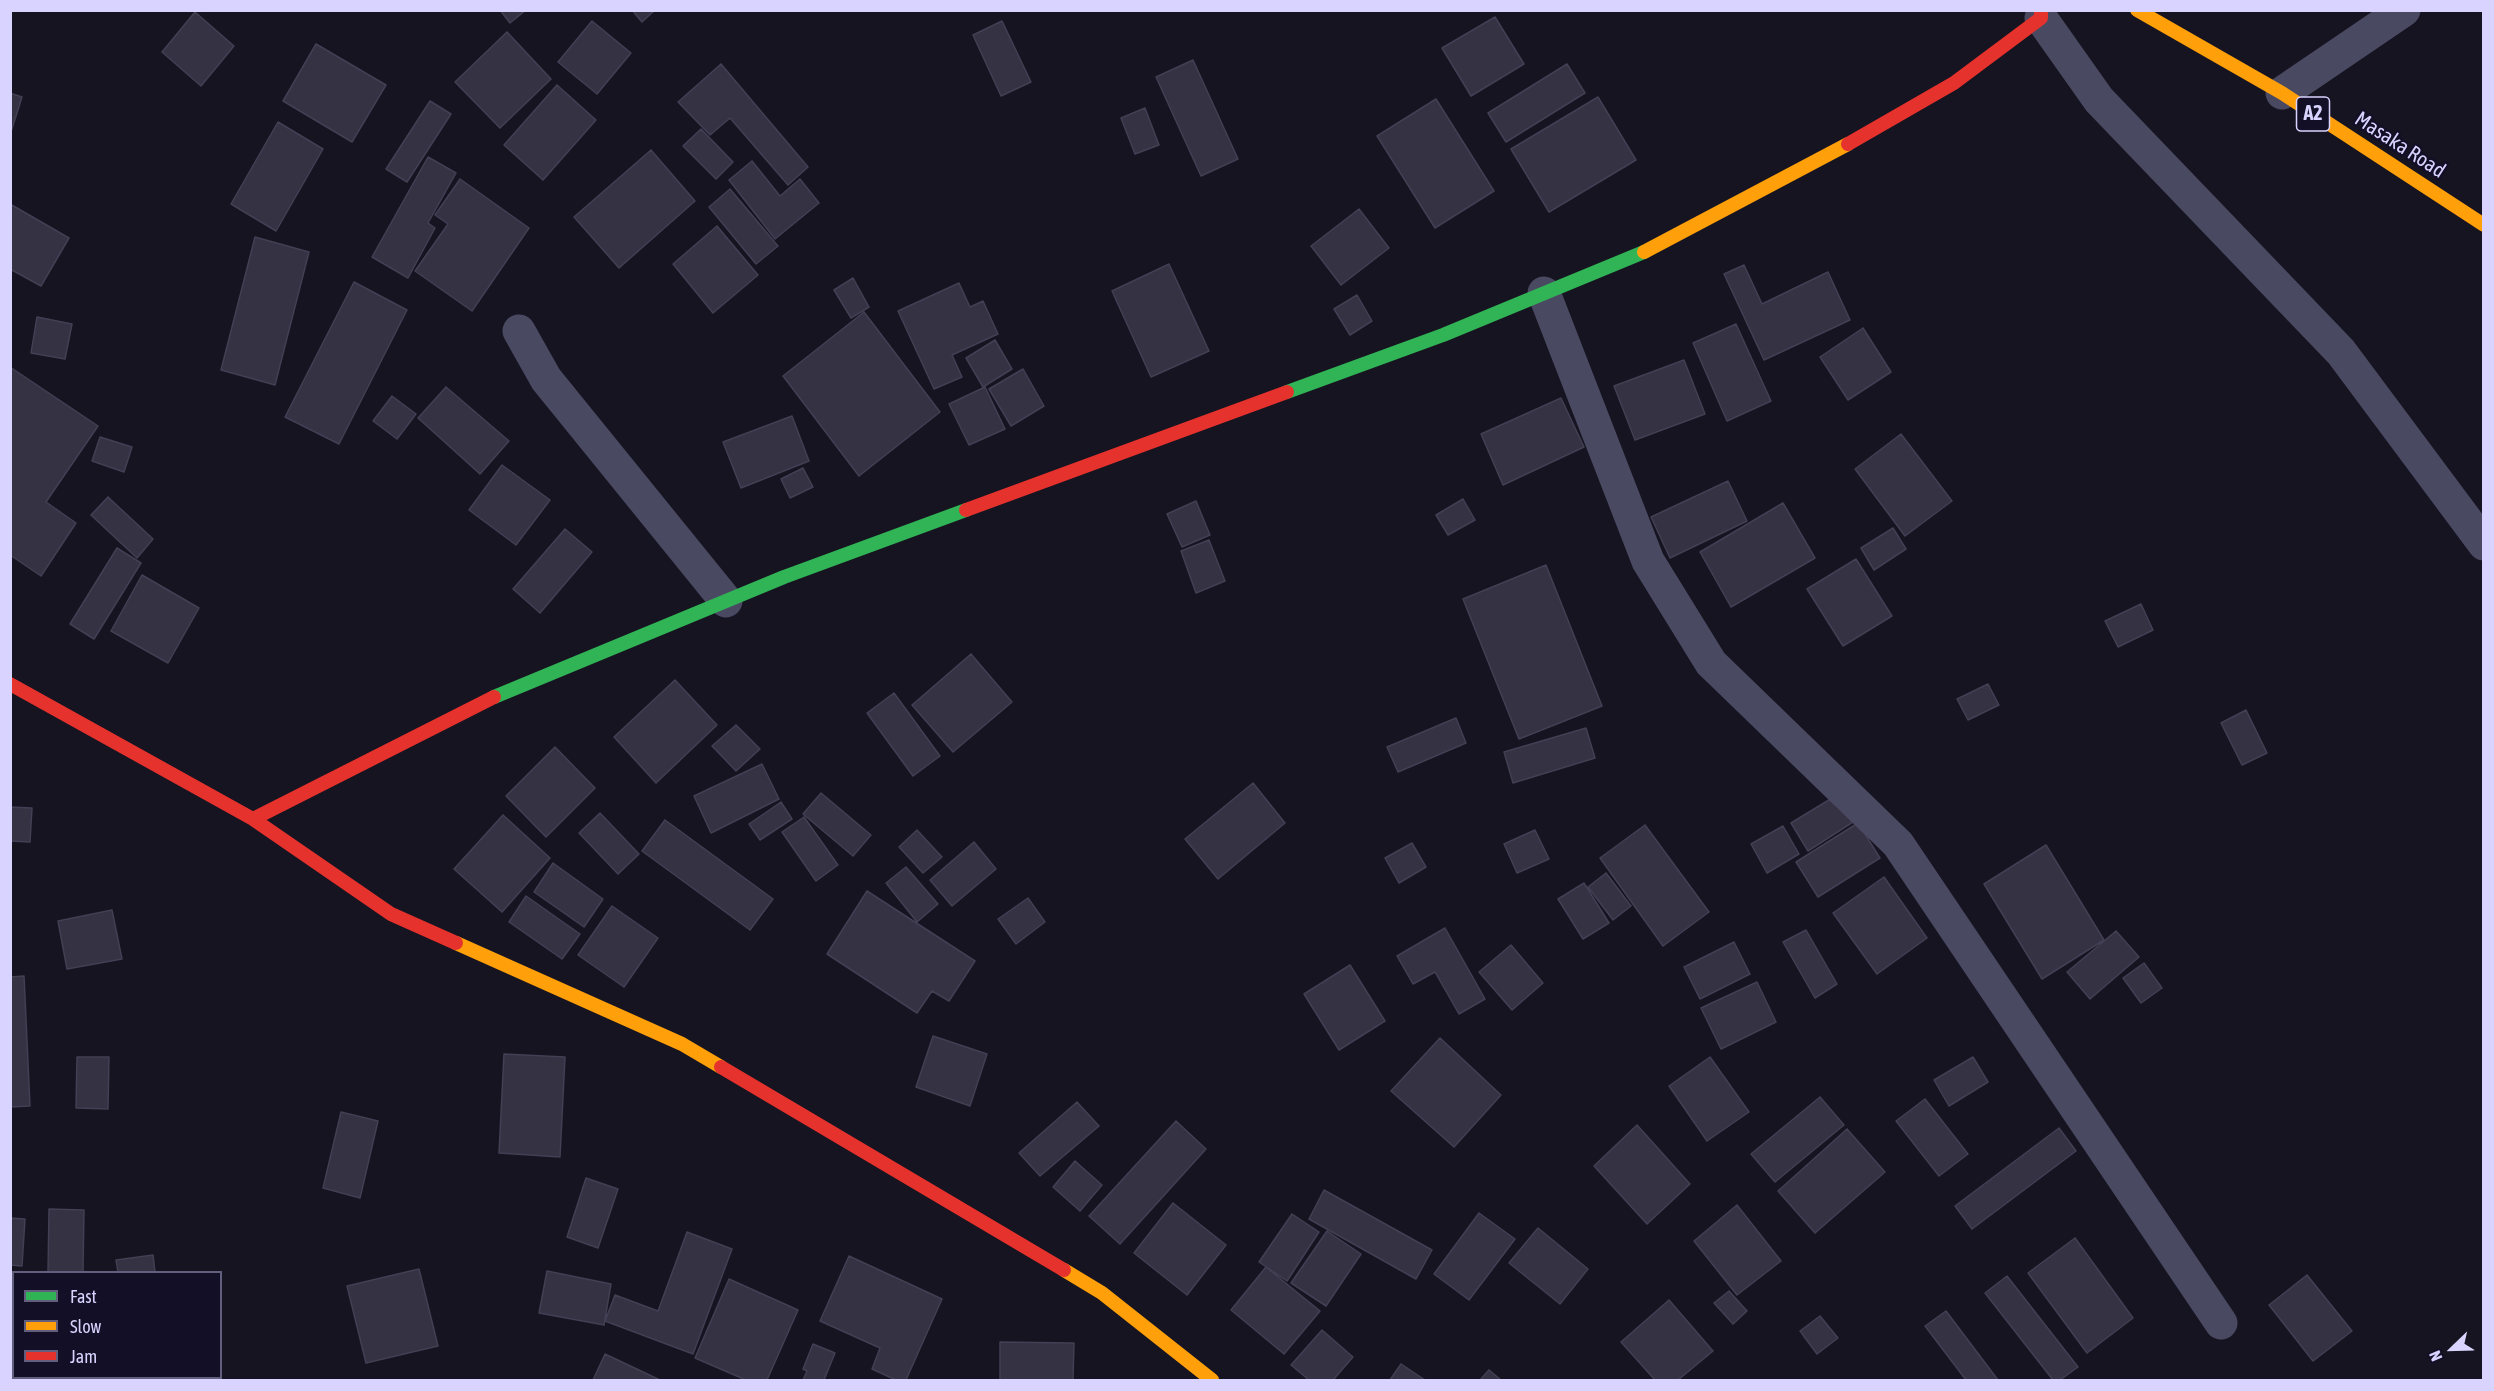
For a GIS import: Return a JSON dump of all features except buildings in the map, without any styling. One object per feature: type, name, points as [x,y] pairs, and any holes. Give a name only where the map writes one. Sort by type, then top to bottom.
[{"type":"street","name":"Masaka Road","points":[[2138,10],[2282,93],[2484,225]]},
{"type":"street","points":[[2282,93],[2403,10]]},
{"type":"street","points":[[253,819],[470,707],[784,577],[1443,335],[1662,244],[1824,158],[1954,83],[2041,14],[2099,100],[2341,352],[2484,544]]},
{"type":"street","points":[[1544,293],[1648,561],[1711,663],[1898,844],[2221,1323]]},
{"type":"street","points":[[519,331],[546,379],[726,601]]},
{"type":"street","points":[[10,684],[253,819],[391,914],[692,1050],[1102,1293],[1212,1380]]},
{"type":"traffic: fast","points":[[1287,392],[1443,335],[1644,252]]},
{"type":"traffic: fast","points":[[494,697],[784,577],[966,510]]},
{"type":"traffic: slow","points":[[2137,10],[2282,93],[2484,225]]},
{"type":"traffic: slow","points":[[1644,252],[1848,144]]},
{"type":"traffic: slow","points":[[456,943],[682,1044],[721,1067]]},
{"type":"traffic: slow","points":[[1064,1270],[1102,1293],[1212,1380]]},
{"type":"traffic: jam","points":[[1848,144],[1954,83],[2041,18],[2041,10]]},
{"type":"traffic: jam","points":[[966,510],[1287,392]]},
{"type":"traffic: jam","points":[[10,684],[253,819],[391,914],[456,943]]},
{"type":"traffic: jam","points":[[253,819],[494,697]]},
{"type":"traffic: jam","points":[[721,1067],[1064,1270]]}]
